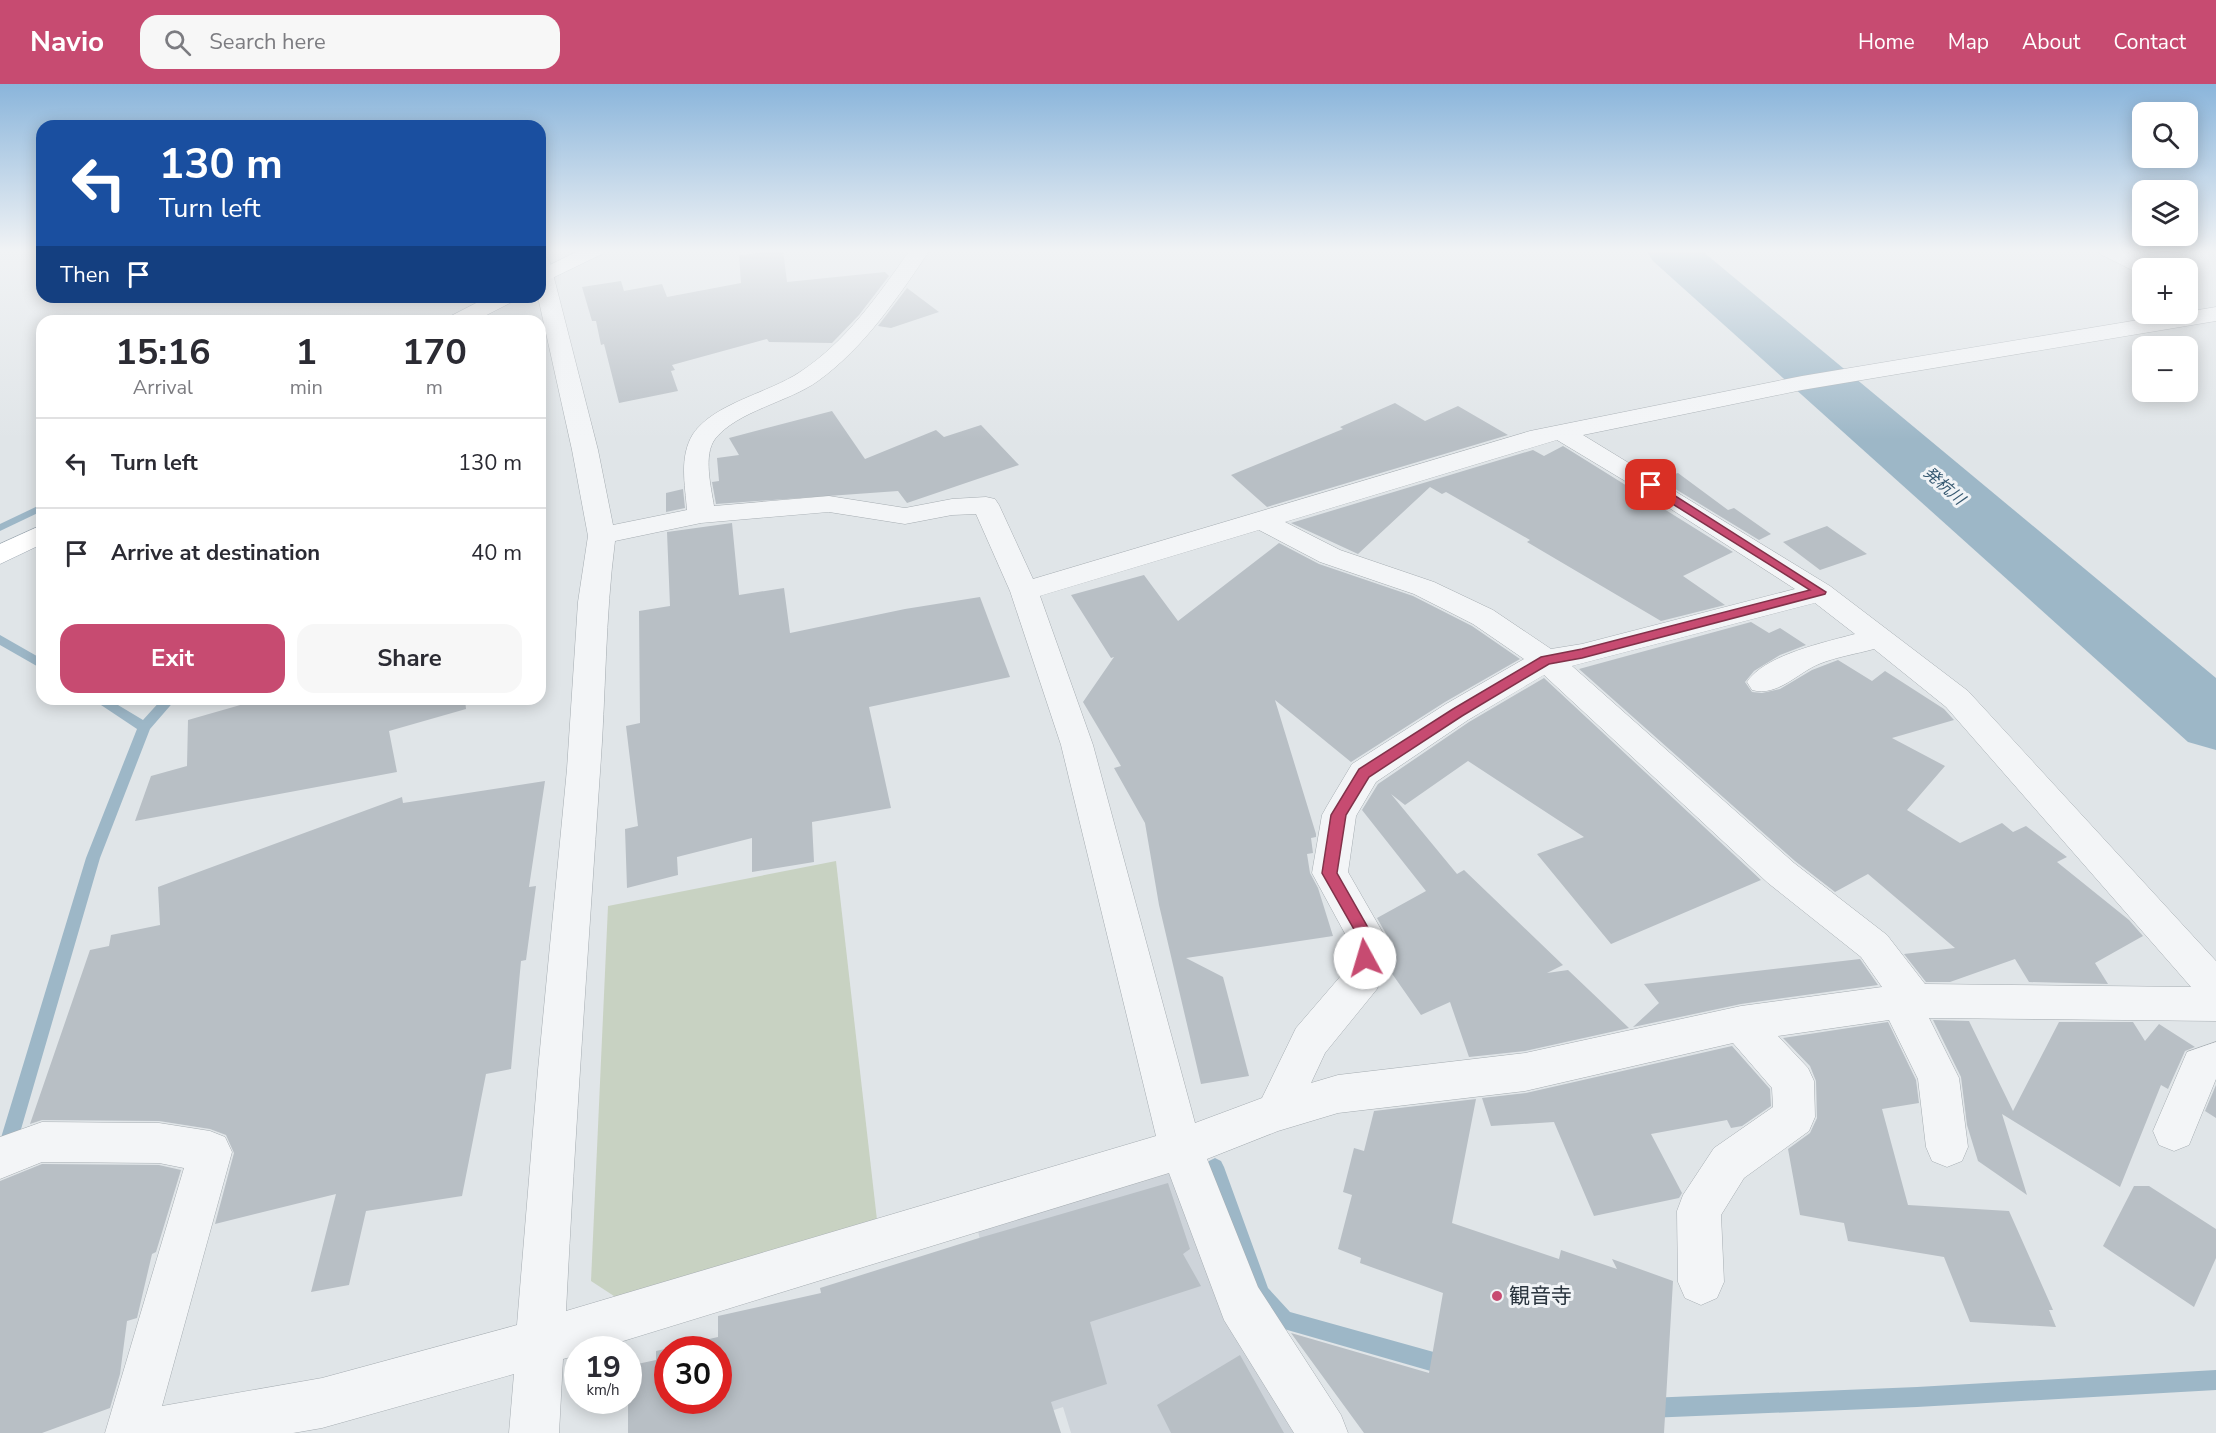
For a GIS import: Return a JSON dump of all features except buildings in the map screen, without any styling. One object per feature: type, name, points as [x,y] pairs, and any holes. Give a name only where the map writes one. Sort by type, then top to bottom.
[{"type":"main road","points":[[0,555],[36,536]]},
{"type":"street","points":[[534,1433],[543,1342],[558,1070],[584,769],[593,602],[602,536],[551,313]]},
{"type":"street","points":[[701,515],[698,451],[706,435],[722,421],[808,377],[838,352],[877,313]]},
{"type":"street","points":[[1024,591],[1262,521],[1530,438],[1802,383],[2216,314]]},
{"type":"street","points":[[1561,432],[1669,496],[1820,592],[1957,699],[2216,988]]},
{"type":"street","points":[[602,536],[701,515],[829,504],[904,516],[952,507],[986,505],[1024,591],[1077,745],[1181,1149],[1241,1303],[1323,1433]]},
{"type":"street","points":[[1262,521],[1330,556],[1424,588],[1483,617],[1546,660],[1781,873],[1874,946],[1907,1000],[1938,1078],[1947,1147]]},
{"type":"street","points":[[1277,1112],[1310,1041],[1363,977],[1368,940],[1330,873],[1339,815],[1364,773],[1457,712],[1546,660],[1582,654],[1820,592]]},
{"type":"street","points":[[1763,682],[1809,656],[1880,638]]},
{"type":"street","points":[[154,1433],[322,1403],[543,1342],[1181,1149],[1277,1112],[1338,1094],[1526,1072],[1741,1024],[1907,1000],[2216,1004]]},
{"type":"street","points":[[1701,1282],[1699,1211],[1729,1163],[1794,1116],[1793,1082],[1741,1024]]},
{"type":"street","points":[[2174,1131],[2201,1065],[2216,1060]]},
{"type":"street","points":[[0,1158],[42,1142],[159,1143],[210,1152],[130,1433]]},
{"type":"shaded area","points":[[1172,1170],[1298,1433],[1071,1433],[1063,1407],[1021,1421],[978,1231]]},
{"type":"green space","points":[[836,861],[877,1220],[617,1298],[591,1281],[608,906]]},
{"type":"waterway","name":"発杭川","points":[[1744,313],[2216,722]]},
{"type":"waterway","points":[[0,528],[36,510]]},
{"type":"waterway","points":[[0,639],[36,661]]},
{"type":"waterway","points":[[108,705],[144,727]]},
{"type":"waterway","points":[[144,727],[164,705]]},
{"type":"waterway","points":[[8,1143],[93,858],[144,727]]},
{"type":"waterway","points":[[1215,1167],[1261,1294],[1284,1320],[1448,1366]]},
{"type":"waterway","points":[[1648,1408],[1917,1397],[2216,1380]]},
{"type":"place","name":"観音寺","points":[[1497,1296]]},
{"type":"route","points":[[1365,958],[1368,940],[1330,873],[1339,815],[1364,773],[1457,712],[1546,660],[1582,654],[1820,592],[1651,485]]}]
